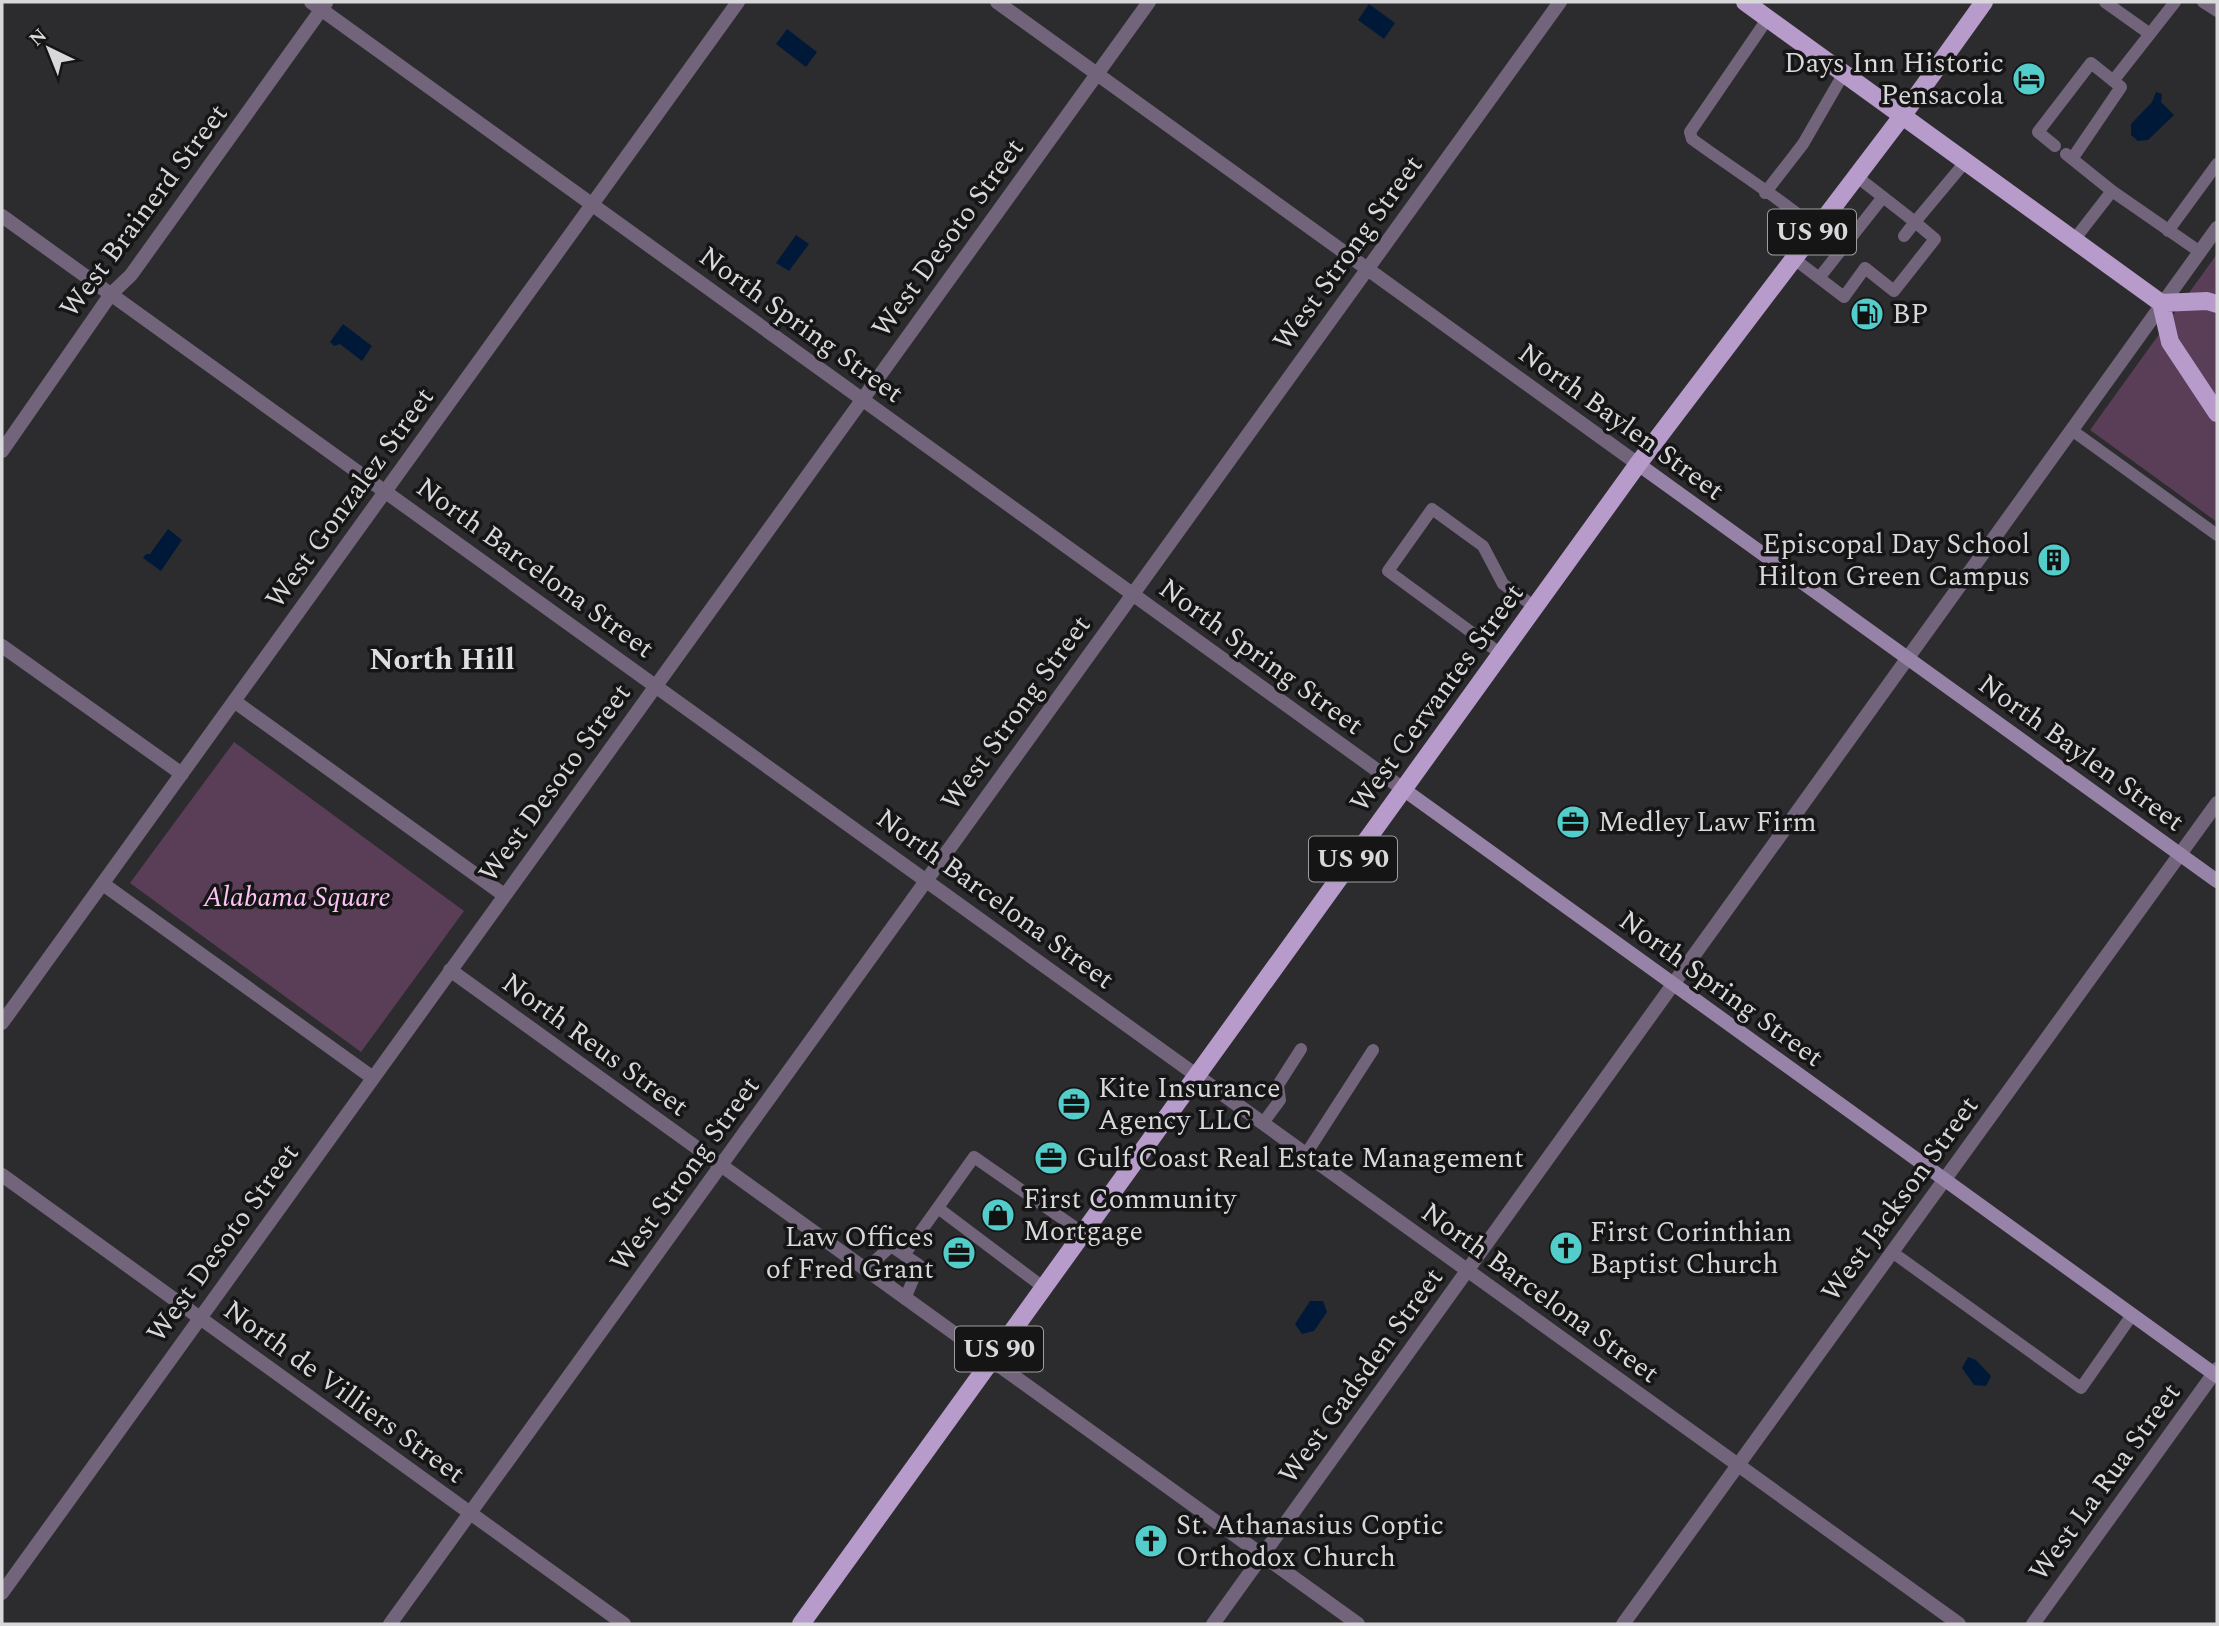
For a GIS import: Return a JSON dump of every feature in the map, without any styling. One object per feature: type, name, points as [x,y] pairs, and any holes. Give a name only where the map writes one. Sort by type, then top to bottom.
[{"type":"main road","points":[[1745,2],[2161,303],[2217,303]]},
{"type":"main road","name":"US 90","points":[[1903,115],[1984,2]]},
{"type":"main road","name":"West Cervantes Street","points":[[801,1624],[1638,464],[1903,115]]},
{"type":"main road","points":[[2161,303],[2170,342],[2217,413]]},
{"type":"street","name":"West Gonzalez Street","points":[[2,1023],[738,2]]},
{"type":"street","name":"North Baylen Street","points":[[997,2],[2217,881]]},
{"type":"street","name":"West Desoto Street","points":[[2,1593],[1149,2]]},
{"type":"street","name":"West Strong Street","points":[[390,1624],[1560,2]]},
{"type":"street","name":"North Spring Street","points":[[320,4],[592,205],[2216,1373]]},
{"type":"street","name":"West Brainerd Street","points":[[2,451],[111,294],[131,275],[320,4]]},
{"type":"street","name":"North Barcelona Street","points":[[2,216],[1959,1624]]},
{"type":"street","name":"West Gadsden Street","points":[[1213,1624],[2073,431],[2161,303],[2217,229]]},
{"type":"street","points":[[2,646],[182,774]]},
{"type":"street","points":[[233,701],[505,895]]},
{"type":"street","name":"West Jackson Street","points":[[1623,1624],[2217,803]]},
{"type":"street","points":[[103,884],[373,1078]]},
{"type":"street","name":"North Reus Street","points":[[450,971],[1358,1624]]},
{"type":"street","name":"North de Villiers Street","points":[[2,1175],[624,1624]]},
{"type":"street","name":"West La Rua Street","points":[[2033,1624],[2216,1373]]},
{"type":"lane","points":[[2105,2],[2150,34]]},
{"type":"lane","points":[[2113,81],[2175,2]]},
{"type":"lane","points":[[2203,2],[2217,11]]},
{"type":"lane","points":[[1768,19],[1690,132],[1692,139],[1765,193],[1784,202],[1815,228]]},
{"type":"lane","points":[[2054,146],[2038,132],[2091,63],[2121,87],[2069,156],[2112,191],[2200,252]]},
{"type":"lane","points":[[1765,193],[1803,145],[1844,74]]},
{"type":"lane","points":[[1904,236],[1966,161]]},
{"type":"lane","points":[[2168,231],[2217,164]]},
{"type":"lane","points":[[1793,258],[1843,297],[1865,268],[1878,271],[1894,291],[1935,239],[1856,176]]},
{"type":"lane","points":[[2074,240],[2112,191]]},
{"type":"lane","points":[[1819,278],[1883,197]]},
{"type":"lane","points":[[2073,431],[2217,535]]},
{"type":"lane","points":[[1500,654],[1388,571],[1433,509],[1483,546],[1503,584],[1535,607]]},
{"type":"lane","points":[[1263,1123],[1280,1100],[1278,1085],[1301,1049]]},
{"type":"lane","points":[[1306,1154],[1373,1051]]},
{"type":"lane","points":[[904,1255],[974,1157],[1083,1233]]},
{"type":"lane","points":[[938,1208],[1043,1287]]},
{"type":"lane","points":[[865,1270],[891,1246],[919,1265],[905,1299]]},
{"type":"lane","points":[[1892,1252],[2081,1388],[2132,1315]]},
{"type":"green space","points":[[2217,254],[2217,522],[2090,430]]},
{"type":"green space","name":"Alabama Square","points":[[234,742],[464,911],[361,1052],[130,883]]},
{"type":"water","points":[[1369,4],[1395,23],[1384,39],[1358,20]]},
{"type":"water","points":[[787,29],[817,52],[806,67],[776,44]]},
{"type":"water","points":[[2156,92],[2162,94],[2161,102],[2174,115],[2148,140],[2138,141],[2131,135],[2131,124],[2152,102]]},
{"type":"water","points":[[796,235],[809,244],[789,271],[776,263]]},
{"type":"water","points":[[343,324],[372,346],[362,361],[340,344],[334,346],[330,342]]},
{"type":"water","points":[[168,529],[182,540],[161,571],[143,558],[150,554]]},
{"type":"water","points":[[1310,1301],[1323,1301],[1327,1312],[1314,1331],[1302,1334],[1295,1324]]},
{"type":"water","points":[[1968,1357],[1976,1360],[1991,1376],[1986,1386],[1974,1385],[1962,1368]]},
{"type":"place","name":"Days Inn Historic Pensacola","points":[[2029,79]]},
{"type":"place","name":"BP","points":[[1867,314]]},
{"type":"place","name":"Episcopal Day School Hilton Green Campus","points":[[2054,560]]},
{"type":"place","name":"Medley Law Firm","points":[[1573,822]]},
{"type":"place","name":"Kite Insurance Agency LLC","points":[[1074,1104]]},
{"type":"place","name":"Gulf Coast Real Estate Management","points":[[1051,1158]]},
{"type":"place","name":"First Community Mortgage","points":[[998,1215]]},
{"type":"place","name":"First Corinthian Baptist Church","points":[[1566,1248]]},
{"type":"place","name":"Law Offices of Fred Grant","points":[[959,1253]]},
{"type":"place","name":"St. Athanasius Coptic Orthodox Church","points":[[1151,1541]]},
{"type":"district","name":"North Hill","points":[[442,660]]}]
